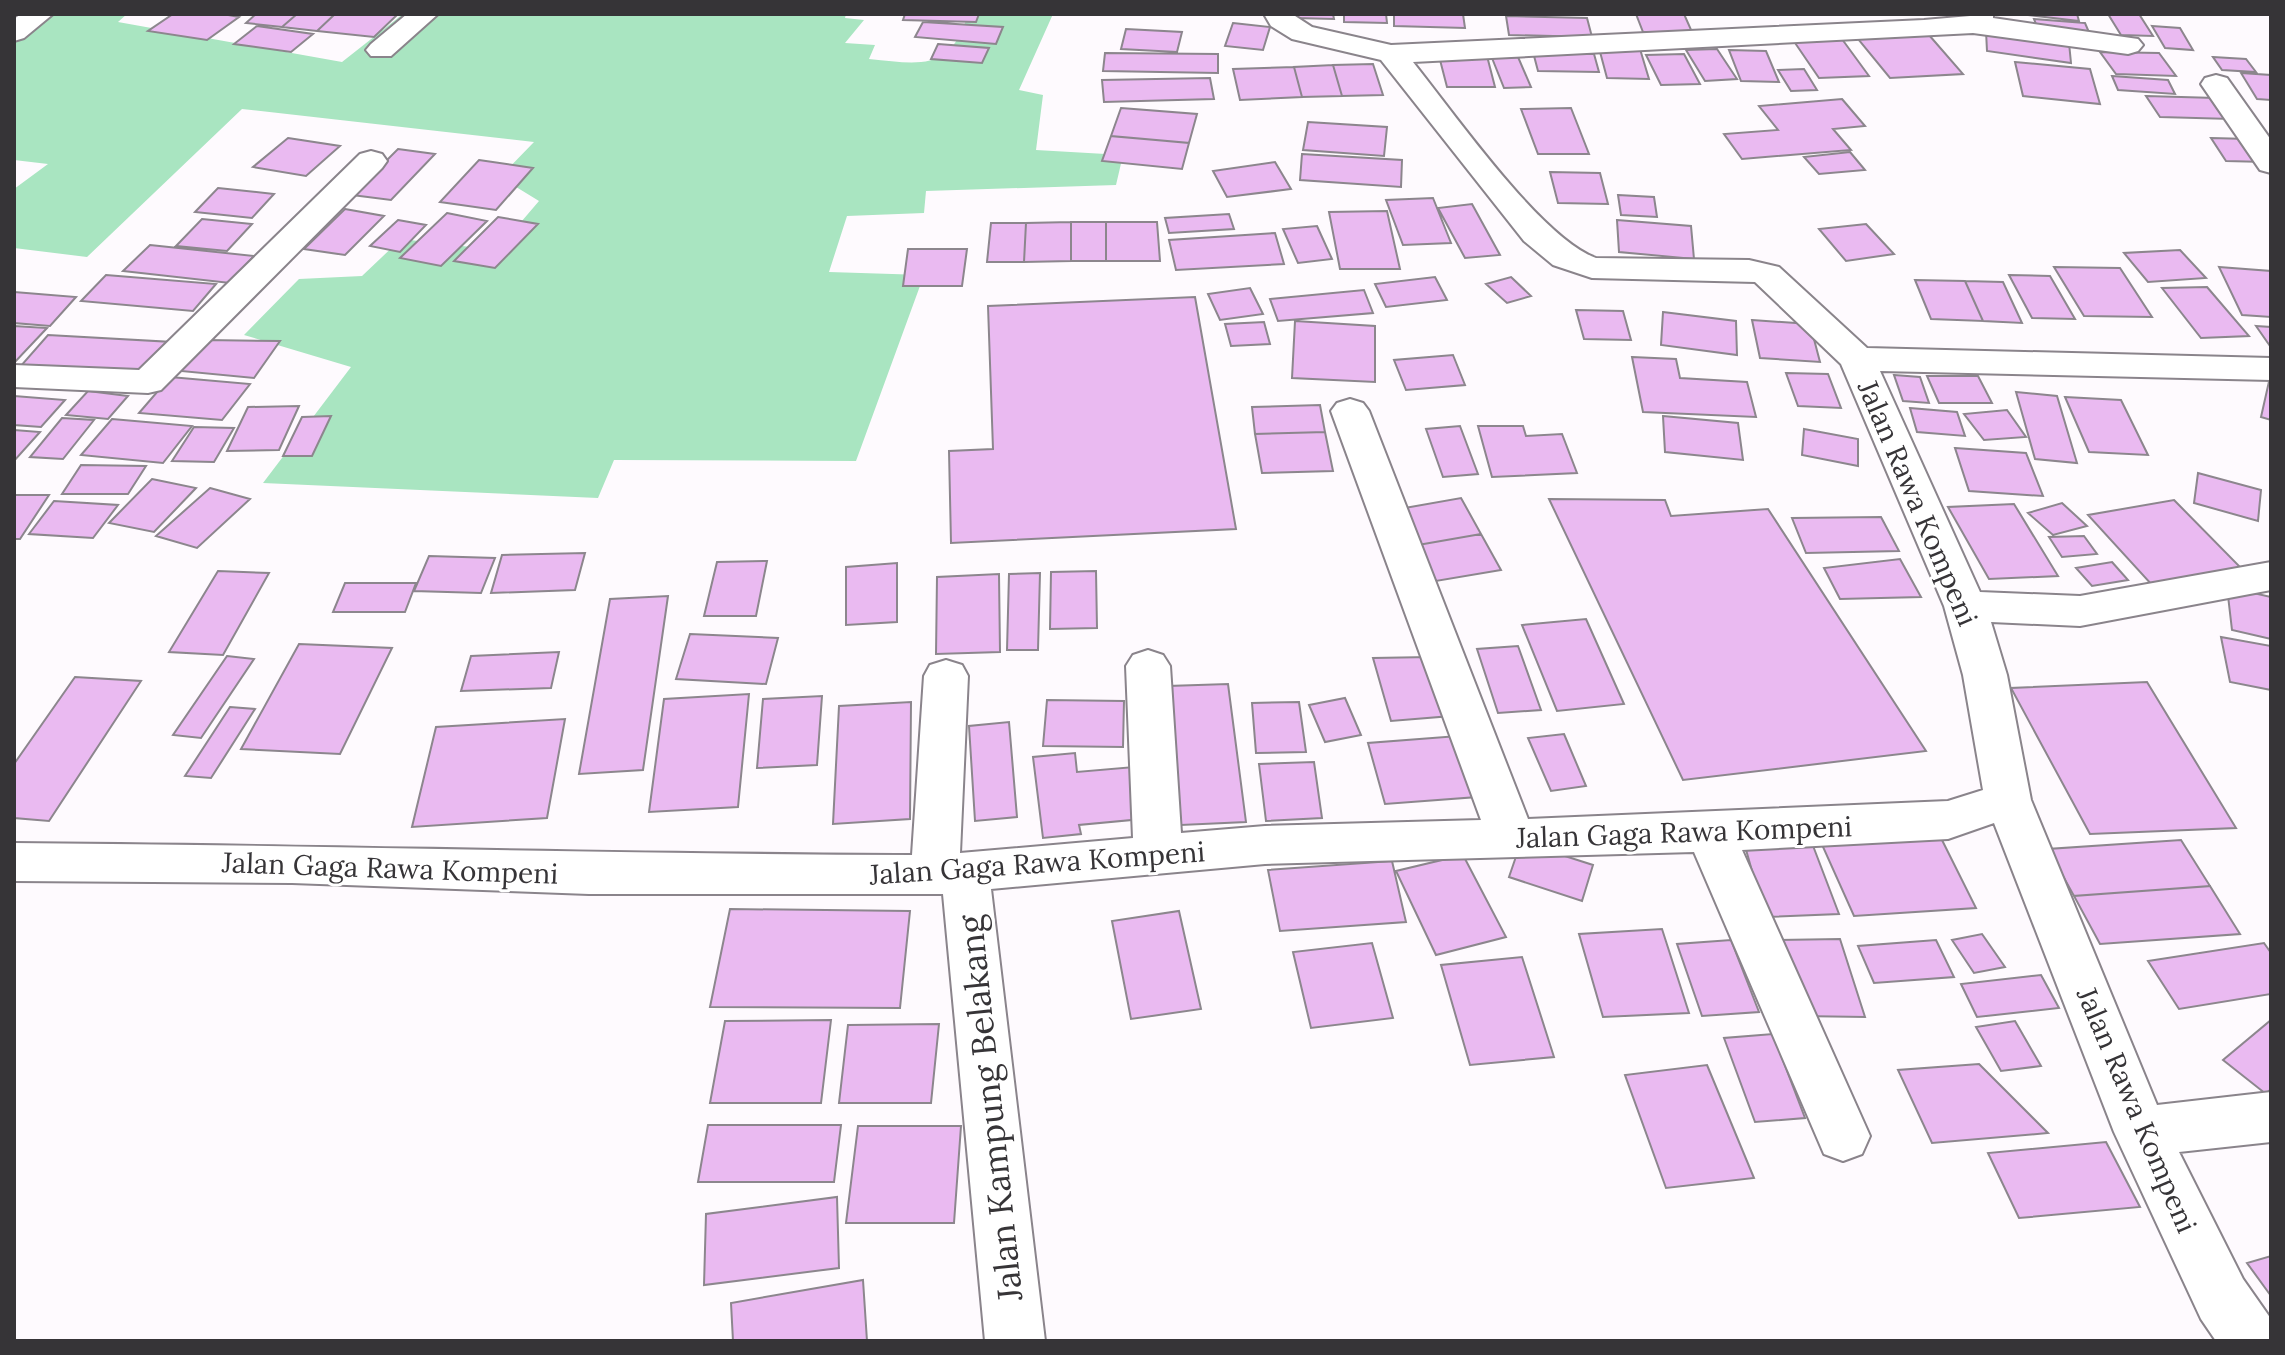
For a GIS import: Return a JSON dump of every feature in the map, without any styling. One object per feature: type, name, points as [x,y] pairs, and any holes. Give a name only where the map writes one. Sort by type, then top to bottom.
[{"type":"street","points":[[14,32],[39,14]]},
{"type":"street","points":[[381,50],[424,14]]},
{"type":"street","points":[[1278,14],[1281,20],[1302,33],[1391,54],[1723,41],[1976,19],[2128,45]]},
{"type":"street","points":[[1391,54],[1536,234],[1565,258],[1592,268],[1749,270],[1767,274],[1857,359]]},
{"type":"street","points":[[2216,84],[2271,163]]},
{"type":"street","points":[[14,376],[148,382],[371,161]]},
{"type":"street","name":"Jalan Rawa Kompeni","points":[[2251,1341],[2222,1299],[2141,1132],[2008,800],[1985,675],[1965,606],[1857,359],[2271,369]]},
{"type":"street","points":[[1350,411],[1512,839]]},
{"type":"street","points":[[1965,606],[2080,611],[2271,576]]},
{"type":"street","points":[[1148,666],[1158,856]]},
{"type":"street","name":"Jalan Kampung Belakang","points":[[946,676],[950,875],[988,1062],[1015,1341]]},
{"type":"street","name":"Jalan Gaga Rawa Kompeni","points":[[14,862],[292,864],[589,874],[950,875],[1265,845],[1710,833],[1948,820],[2008,800]]},
{"type":"street","points":[[1710,833],[1843,1136]]},
{"type":"street","points":[[2141,1132],[2271,1117]]},
{"type":"green space","points":[[14,14],[127,14],[118,22],[342,62],[403,14],[846,14],[845,18],[864,20],[845,43],[875,45],[869,59],[918,62],[943,55],[953,46],[968,14],[1053,14],[1019,90],[1043,95],[1036,150],[1123,155],[1116,185],[926,191],[924,213],[847,216],[829,272],[924,275],[856,461],[614,460],[598,498],[263,483],[351,367],[244,335],[299,279],[362,276],[401,239],[497,250],[539,201],[500,177],[534,142],[242,109],[87,257],[14,248],[14,189],[48,164],[14,160]]},
{"type":"building","points":[[173,14],[239,17],[207,40],[148,31]]},
{"type":"building","points":[[256,14],[297,14],[282,27],[246,23]]},
{"type":"building","points":[[297,14],[335,14],[317,31],[282,27]]},
{"type":"building","points":[[335,14],[398,14],[374,37],[317,31]]},
{"type":"building","points":[[905,14],[979,14],[976,22],[903,20]]},
{"type":"building","points":[[1295,14],[1333,14],[1334,19],[1295,18]]},
{"type":"building","points":[[1344,14],[1386,14],[1387,23],[1344,22]]},
{"type":"building","points":[[1394,14],[1463,14],[1465,28],[1394,26]]},
{"type":"building","points":[[1636,14],[1684,14],[1692,32],[1643,32]]},
{"type":"building","points":[[2020,14],[2077,14],[2079,21]]},
{"type":"building","points":[[2108,14],[2139,14],[2153,36],[2121,35]]},
{"type":"building","points":[[1506,16],[1587,18],[1592,37],[1509,35]]},
{"type":"building","points":[[2034,19],[2085,23],[2091,37],[2040,34]]},
{"type":"building","points":[[923,22],[1003,27],[996,44],[915,37]]},
{"type":"building","points":[[1233,23],[1270,27],[1263,50],[1225,46]]},
{"type":"building","points":[[257,26],[313,34],[291,52],[234,44]]},
{"type":"building","points":[[2152,26],[2180,28],[2193,50],[2165,48]]},
{"type":"building","points":[[1126,29],[1182,32],[1177,52],[1121,49]]},
{"type":"building","points":[[1986,31],[2069,43],[2071,63],[1987,51]]},
{"type":"building","points":[[1839,35],[1869,76],[1819,78],[1791,37]]},
{"type":"building","points":[[1929,35],[1963,74],[1890,78],[1858,39]]},
{"type":"building","points":[[938,44],[989,48],[982,63],[931,59]]},
{"type":"building","points":[[1599,48],[1640,49],[1649,79],[1607,78]]},
{"type":"building","points":[[1717,49],[1737,79],[1705,81],[1686,50]]},
{"type":"building","points":[[1729,50],[1766,51],[1779,82],[1741,81]]},
{"type":"building","points":[[1533,52],[1594,54],[1599,72],[1538,71]]},
{"type":"building","points":[[2100,52],[2159,53],[2176,76],[2116,74]]},
{"type":"building","points":[[1105,53],[1218,54],[1218,73],[1103,71]]},
{"type":"building","points":[[1684,54],[1700,84],[1661,85],[1646,55]]},
{"type":"building","points":[[1439,56],[1487,56],[1495,87],[1447,87]]},
{"type":"building","points":[[1518,57],[1531,87],[1504,88],[1492,58]]},
{"type":"building","points":[[2213,57],[2246,59],[2256,72],[2222,70]]},
{"type":"building","points":[[2015,62],[2090,69],[2100,104],[2023,96]]},
{"type":"building","points":[[1373,64],[1383,95],[1342,96],[1333,65]]},
{"type":"building","points":[[1333,65],[1342,96],[1302,97],[1294,67]]},
{"type":"building","points":[[1294,67],[1302,97],[1240,100],[1233,69]]},
{"type":"building","points":[[1804,69],[1817,90],[1791,91],[1778,70]]},
{"type":"building","points":[[2241,73],[2271,75],[2271,100],[2257,99]]},
{"type":"building","points":[[2112,76],[2168,80],[2175,94],[2118,90]]},
{"type":"building","points":[[1210,78],[1214,99],[1104,102],[1102,80]]},
{"type":"building","points":[[2146,96],[2216,98],[2231,119],[2160,117]]},
{"type":"building","points":[[1842,99],[1865,126],[1833,129],[1851,150],[1742,159],[1724,134],[1778,130],[1759,106]]},
{"type":"building","points":[[1121,108],[1197,114],[1189,143],[1111,136]]},
{"type":"building","points":[[1571,108],[1589,154],[1538,154],[1521,109]]},
{"type":"building","points":[[1308,122],[1387,127],[1384,156],[1303,150]]},
{"type":"building","points":[[1111,136],[1189,143],[1182,169],[1102,161]]},
{"type":"building","points":[[288,138],[340,146],[306,176],[253,167]]},
{"type":"building","points":[[2211,138],[2249,139],[2265,162],[2226,161]]},
{"type":"building","points":[[398,149],[435,154],[391,200],[352,195]]},
{"type":"building","points":[[1850,152],[1865,170],[1819,174],[1804,157]]},
{"type":"building","points":[[1302,154],[1402,160],[1401,187],[1300,180]]},
{"type":"building","points":[[479,160],[533,168],[496,210],[440,202]]},
{"type":"building","points":[[1275,162],[1291,189],[1227,197],[1213,171]]},
{"type":"building","points":[[1550,172],[1600,173],[1608,204],[1558,203]]},
{"type":"building","points":[[218,188],[274,194],[252,218],[195,212]]},
{"type":"building","points":[[1618,195],[1654,197],[1657,217],[1621,215]]},
{"type":"building","points":[[1433,198],[1451,243],[1403,245],[1386,200]]},
{"type":"building","points":[[1472,204],[1500,255],[1465,258],[1438,208]]},
{"type":"building","points":[[345,209],[384,216],[345,255],[304,249]]},
{"type":"building","points":[[1387,211],[1400,269],[1340,269],[1329,212]]},
{"type":"building","points":[[447,213],[487,221],[441,266],[400,258]]},
{"type":"building","points":[[1229,214],[1234,229],[1169,233],[1165,218]]},
{"type":"building","points":[[498,217],[538,224],[495,268],[454,261]]},
{"type":"building","points":[[202,219],[252,224],[227,251],[176,246]]},
{"type":"building","points":[[398,220],[426,225],[400,252],[370,246]]},
{"type":"building","points":[[1617,220],[1691,226],[1694,259],[1619,252]]},
{"type":"building","points":[[1071,222],[1106,222],[1106,261],[1071,261]]},
{"type":"building","points":[[1071,222],[1071,261],[1024,262],[1026,223]]},
{"type":"building","points":[[1106,222],[1157,222],[1160,261],[1106,261]]},
{"type":"building","points":[[991,223],[1026,223],[1024,262],[987,262]]},
{"type":"building","points":[[1866,224],[1894,254],[1846,261],[1819,229]]},
{"type":"building","points":[[1317,226],[1332,259],[1298,263],[1283,229]]},
{"type":"building","points":[[1275,233],[1284,264],[1176,270],[1169,240]]},
{"type":"building","points":[[150,245],[254,256],[230,283],[123,271]]},
{"type":"building","points":[[908,249],[967,249],[962,286],[903,286]]},
{"type":"building","points":[[2180,250],[2206,278],[2148,282],[2124,253]]},
{"type":"building","points":[[2054,267],[2120,268],[2152,317],[2084,316]]},
{"type":"building","points":[[2219,267],[2271,271],[2271,317],[2242,315]]},
{"type":"building","points":[[106,275],[216,284],[193,311],[81,301]]},
{"type":"building","points":[[2009,275],[2050,276],[2075,319],[2032,318]]},
{"type":"building","points":[[1435,277],[1447,300],[1386,307],[1375,284]]},
{"type":"building","points":[[1511,277],[1531,296],[1507,303],[1486,284]]},
{"type":"building","points":[[1915,280],[1965,281],[1983,321],[1931,319]]},
{"type":"building","points":[[1965,281],[2003,282],[2022,323],[1983,321]]},
{"type":"building","points":[[2207,287],[2249,336],[2201,338],[2162,288]]},
{"type":"building","points":[[1250,288],[1263,314],[1220,320],[1208,294]]},
{"type":"building","points":[[1364,290],[1373,313],[1278,321],[1270,299]]},
{"type":"building","points":[[14,292],[76,297],[50,326],[14,323]]},
{"type":"building","points":[[1195,297],[1236,529],[951,543],[949,451],[993,449],[988,306]]},
{"type":"building","points":[[1576,310],[1623,311],[1631,340],[1584,339]]},
{"type":"building","points":[[1663,312],[1736,321],[1737,355],[1661,345]]},
{"type":"building","points":[[1752,320],[1810,324],[1820,362],[1760,358]]},
{"type":"building","points":[[1295,321],[1375,326],[1375,382],[1292,378]]},
{"type":"building","points":[[1264,322],[1270,344],[1231,346],[1225,324]]},
{"type":"building","points":[[14,326],[47,328],[14,363]]},
{"type":"building","points":[[2256,326],[2271,327],[2271,346],[2270,346]]},
{"type":"building","points":[[48,335],[172,342],[146,375],[19,368]]},
{"type":"building","points":[[206,340],[280,341],[254,378],[181,371]]},
{"type":"building","points":[[1453,355],[1465,385],[1406,390],[1394,360]]},
{"type":"building","points":[[1632,357],[1676,359],[1680,378],[1747,382],[1756,417],[1643,412]]},
{"type":"building","points":[[1786,373],[1828,374],[1841,408],[1798,406]]},
{"type":"building","points":[[1894,375],[1920,377],[1929,403],[1903,401]]},
{"type":"building","points":[[1927,376],[1978,376],[1992,403],[1939,403]]},
{"type":"building","points":[[170,377],[250,384],[222,420],[139,413]]},
{"type":"building","points":[[2271,377],[2271,420],[2261,417]]},
{"type":"building","points":[[88,391],[128,396],[108,419],[66,415]]},
{"type":"building","points":[[2016,392],[2057,396],[2077,463],[2035,459]]},
{"type":"building","points":[[14,396],[65,400],[41,427],[14,425]]},
{"type":"building","points":[[2065,397],[2121,400],[2148,455],[2089,452]]},
{"type":"building","points":[[1320,405],[1325,432],[1255,434],[1252,407]]},
{"type":"building","points":[[299,406],[279,450],[227,451],[248,407]]},
{"type":"building","points":[[1910,408],[1957,412],[1965,436],[1917,432]]},
{"type":"building","points":[[2007,410],[2026,437],[1984,440],[1964,414]]},
{"type":"building","points":[[331,416],[312,456],[283,456],[302,417]]},
{"type":"building","points":[[1663,416],[1738,423],[1743,460],[1665,452]]},
{"type":"building","points":[[62,418],[94,420],[63,459],[30,457]]},
{"type":"building","points":[[112,419],[192,426],[163,463],[81,455]]},
{"type":"building","points":[[1460,426],[1478,474],[1443,477],[1426,429]]},
{"type":"building","points":[[1478,426],[1523,426],[1526,436],[1562,434],[1577,473],[1492,477]]},
{"type":"building","points":[[194,427],[234,428],[214,462],[172,461]]},
{"type":"building","points":[[1804,429],[1858,439],[1858,466],[1802,455]]},
{"type":"building","points":[[14,430],[40,432],[14,461]]},
{"type":"building","points":[[1325,432],[1333,471],[1262,473],[1255,434]]},
{"type":"building","points":[[1955,448],[2026,453],[2043,496],[1969,491]]},
{"type":"building","points":[[81,465],[146,466],[128,494],[62,494]]},
{"type":"building","points":[[2198,473],[2261,490],[2258,521],[2194,503]]},
{"type":"building","points":[[152,479],[196,488],[154,532],[109,523]]},
{"type":"building","points":[[210,488],[250,499],[197,548],[156,536]]},
{"type":"building","points":[[14,495],[49,495],[20,539],[14,539]]},
{"type":"building","points":[[1461,498],[1481,534],[1418,545],[1399,509]]},
{"type":"building","points":[[1549,499],[1665,500],[1671,516],[1768,509],[1926,751],[1683,780]]},
{"type":"building","points":[[2174,500],[2242,569],[2152,585],[2088,515]]},
{"type":"building","points":[[54,501],[118,505],[93,538],[29,534]]},
{"type":"building","points":[[2062,503],[2087,526],[2053,535],[2028,513]]},
{"type":"building","points":[[2014,504],[2058,576],[1989,579],[1948,507]]},
{"type":"building","points":[[1881,517],[1899,551],[1806,553],[1792,518]]},
{"type":"building","points":[[1481,534],[1501,570],[1436,581],[1418,545]]},
{"type":"building","points":[[2084,536],[2097,554],[2062,557],[2049,537]]},
{"type":"building","points":[[585,553],[575,590],[491,593],[502,555]]},
{"type":"building","points":[[429,556],[495,558],[481,593],[414,591]]},
{"type":"building","points":[[1900,559],[1921,597],[1840,599],[1824,568]]},
{"type":"building","points":[[767,561],[756,616],[704,616],[717,562]]},
{"type":"building","points":[[2112,562],[2128,580],[2092,586],[2076,568]]},
{"type":"building","points":[[897,563],[897,622],[846,625],[846,567]]},
{"type":"building","points":[[218,571],[269,573],[223,655],[169,652]]},
{"type":"building","points":[[1096,571],[1097,628],[1050,629],[1051,572]]},
{"type":"building","points":[[1040,573],[1038,650],[1007,650],[1009,574]]},
{"type":"building","points":[[999,574],[1000,652],[936,654],[937,577]]},
{"type":"building","points":[[345,583],[416,583],[405,612],[333,612]]},
{"type":"building","points":[[2227,587],[2271,597],[2271,639],[2232,630]]},
{"type":"building","points":[[668,596],[643,770],[579,774],[610,599]]},
{"type":"building","points":[[1586,619],[1624,704],[1557,711],[1522,625]]},
{"type":"building","points":[[690,634],[778,638],[766,684],[676,679]]},
{"type":"building","points":[[2221,637],[2271,646],[2271,690],[2230,682]]},
{"type":"building","points":[[299,644],[392,648],[340,754],[241,749]]},
{"type":"building","points":[[1518,646],[1541,710],[1498,713],[1477,649]]},
{"type":"building","points":[[559,652],[551,688],[461,691],[471,656]]},
{"type":"building","points":[[227,656],[254,659],[201,738],[173,735]]},
{"type":"building","points":[[1430,657],[1451,716],[1391,721],[1373,658]]},
{"type":"building","points":[[75,677],[141,681],[49,821],[14,818],[14,764]]},
{"type":"building","points":[[2147,682],[2236,828],[2090,834],[2011,688]]},
{"type":"building","points":[[1228,684],[1246,822],[1181,825],[1168,686]]},
{"type":"building","points":[[749,694],[738,807],[649,812],[664,699]]},
{"type":"building","points":[[822,696],[817,765],[757,768],[763,699]]},
{"type":"building","points":[[1345,698],[1361,735],[1325,742],[1309,705]]},
{"type":"building","points":[[1047,700],[1124,701],[1123,747],[1043,746]]},
{"type":"building","points":[[911,702],[910,819],[833,824],[839,706]]},
{"type":"building","points":[[1299,702],[1306,752],[1256,753],[1252,703]]},
{"type":"building","points":[[230,707],[255,709],[211,778],[185,776]]},
{"type":"building","points":[[565,719],[547,818],[412,827],[436,727]]},
{"type":"building","points":[[1009,722],[1017,817],[975,821],[969,726]]},
{"type":"building","points":[[1564,734],[1586,786],[1551,791],[1528,738]]},
{"type":"building","points":[[1458,736],[1477,797],[1385,804],[1368,743]]},
{"type":"building","points":[[1075,753],[1077,772],[1134,767],[1142,819],[1079,825],[1081,834],[1043,838],[1033,757]]},
{"type":"building","points":[[1314,762],[1322,818],[1266,821],[1259,764]]},
{"type":"building","points":[[1807,830],[1839,914],[1765,917],[1743,839]]},
{"type":"building","points":[[1937,830],[1976,908],[1854,916],[1819,838]]},
{"type":"building","points":[[2181,840],[2210,886],[2074,896],[2048,849]]},
{"type":"building","points":[[1521,842],[1593,865],[1582,901],[1509,877]]},
{"type":"building","points":[[1463,855],[1506,937],[1436,955],[1396,871]]},
{"type":"building","points":[[1392,861],[1406,922],[1280,931],[1268,870]]},
{"type":"building","points":[[2210,886],[2240,934],[2100,944],[2074,896]]},
{"type":"building","points":[[730,909],[910,911],[900,1008],[710,1007]]},
{"type":"building","points":[[1179,911],[1201,1009],[1131,1019],[1112,921]]},
{"type":"building","points":[[1662,929],[1689,1013],[1603,1017],[1579,934]]},
{"type":"building","points":[[1982,934],[2005,967],[1974,973],[1952,940]]},
{"type":"building","points":[[1840,939],[1865,1017],[1799,1016],[1774,940]]},
{"type":"building","points":[[1731,940],[1759,1012],[1702,1016],[1677,944]]},
{"type":"building","points":[[1936,940],[1954,977],[1874,983],[1858,946]]},
{"type":"building","points":[[1372,943],[1393,1018],[1311,1028],[1293,952]]},
{"type":"building","points":[[2264,943],[2271,953],[2271,994],[2179,1009],[2148,961]]},
{"type":"building","points":[[1522,957],[1554,1057],[1470,1065],[1441,965]]},
{"type":"building","points":[[2041,975],[2059,1008],[1977,1017],[1961,984]]},
{"type":"building","points":[[831,1020],[821,1103],[710,1103],[725,1021]]},
{"type":"building","points":[[2271,1020],[2271,1089],[2266,1094],[2223,1060]]},
{"type":"building","points":[[2015,1021],[2041,1066],[2001,1071],[1976,1027]]},
{"type":"building","points":[[939,1024],[931,1103],[839,1103],[848,1025]]},
{"type":"building","points":[[1773,1034],[1805,1118],[1755,1122],[1724,1038]]},
{"type":"building","points":[[1979,1064],[2048,1133],[1932,1143],[1898,1070]]},
{"type":"building","points":[[1707,1065],[1754,1178],[1666,1188],[1625,1075]]},
{"type":"building","points":[[708,1125],[841,1125],[834,1182],[698,1182]]},
{"type":"building","points":[[858,1126],[961,1126],[954,1223],[846,1223]]},
{"type":"building","points":[[2106,1142],[2140,1207],[2019,1218],[1988,1153]]},
{"type":"building","points":[[837,1197],[839,1268],[704,1285],[706,1214]]},
{"type":"building","points":[[2271,1256],[2271,1296],[2247,1263]]},
{"type":"building","points":[[863,1280],[867,1341],[733,1341],[731,1303]]}]
